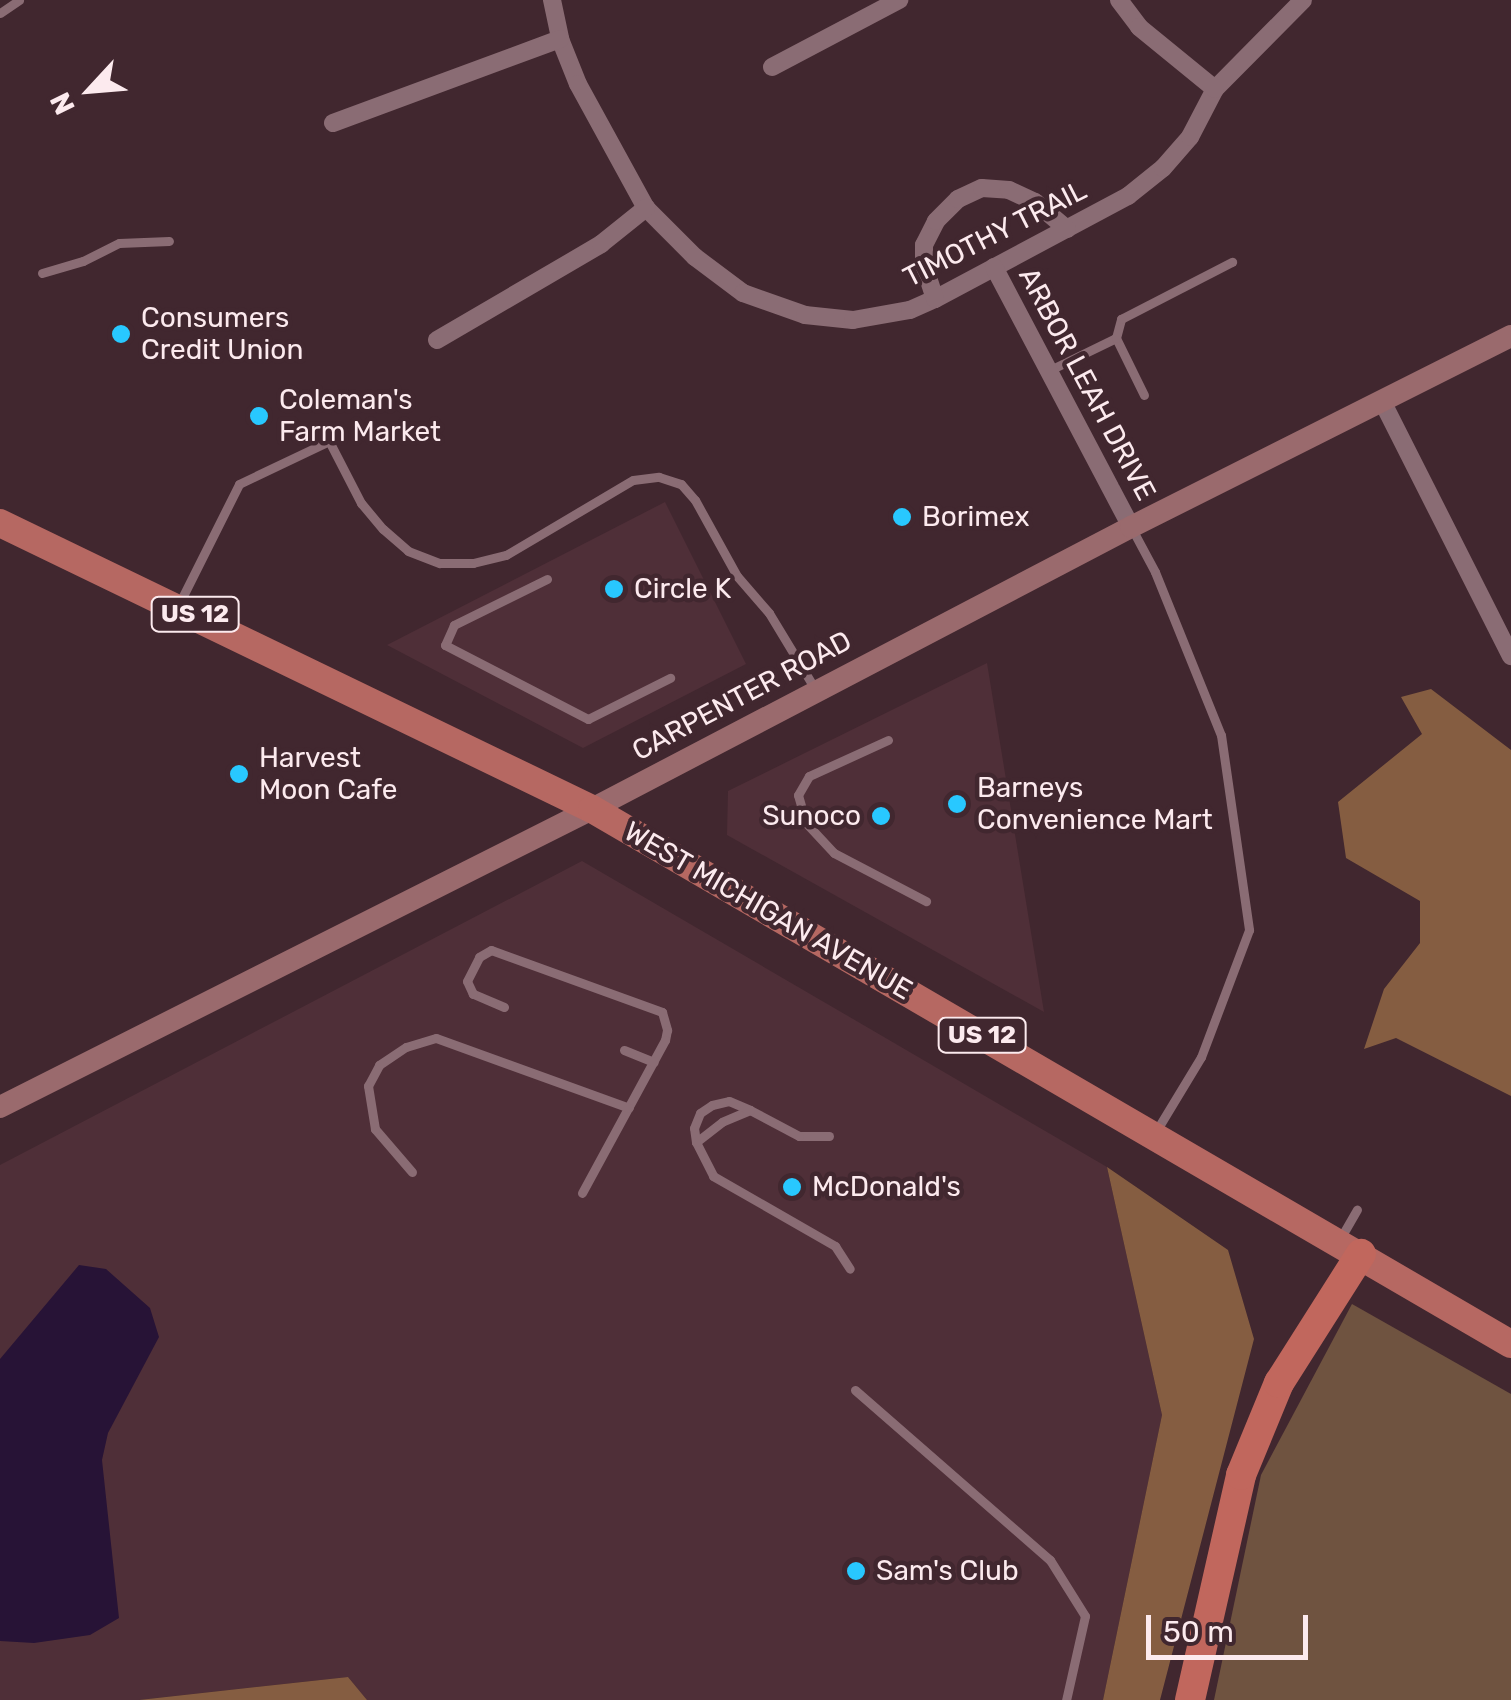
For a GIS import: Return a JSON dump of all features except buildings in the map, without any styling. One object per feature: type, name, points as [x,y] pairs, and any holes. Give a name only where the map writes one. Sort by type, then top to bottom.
[{"type":"highway","name":"WEST MICHIGAN AVENUE","points":[[0,524],[178,606],[592,809],[1511,1344]]},
{"type":"highway","points":[[1190,1700],[1241,1475],[1279,1382],[1350,1248]]},
{"type":"main road","name":"CARPENTER ROAD","points":[[0,1106],[592,809],[1131,527],[1511,336]]},
{"type":"street","name":"TIMOTHY TRAIL","points":[[552,0],[560,39],[578,84],[646,208],[694,257],[744,292],[806,314],[853,320],[910,310],[1128,196],[1163,168],[1190,137],[1215,89],[1303,0]]},
{"type":"street","points":[[772,66],[898,0]]},
{"type":"street","points":[[1119,0],[1139,27],[1215,89]]},
{"type":"street","points":[[333,123],[560,39]]},
{"type":"street","points":[[935,298],[924,265],[924,245],[936,221],[958,199],[982,188],[1009,190],[1035,202],[1067,228]]},
{"type":"street","points":[[437,340],[601,244],[646,208]]},
{"type":"street","name":"ARBOR LEAH DRIVE","points":[[994,267],[1131,527]]},
{"type":"street","points":[[1382,401],[1511,656]]},
{"type":"lane","points":[[0,13],[20,0]]},
{"type":"lane","points":[[42,273],[83,262],[119,243],[170,241]]},
{"type":"lane","points":[[1144,396],[1116,338],[1121,319],[1232,262]]},
{"type":"lane","points":[[1050,370],[1116,338]]},
{"type":"lane","points":[[178,606],[239,484],[329,441],[361,503],[383,529],[408,551],[440,563],[473,563],[506,555],[633,480],[659,477],[680,484],[695,500],[737,576],[769,613],[817,691]]},
{"type":"lane","points":[[1131,527],[1154,572],[1221,735],[1249,930],[1201,1057],[1153,1135]]},
{"type":"lane","points":[[547,579],[454,625],[445,645],[588,719],[670,678]]},
{"type":"lane","points":[[888,740],[809,776],[798,795],[806,823],[834,853],[926,901]]},
{"type":"lane","points":[[504,1007],[473,994],[467,981],[478,957],[491,950],[662,1012],[668,1030],[654,1062],[582,1193]]},
{"type":"lane","points":[[412,1172],[375,1129],[368,1086],[379,1066],[406,1048],[436,1038],[628,1108]]},
{"type":"lane","points":[[624,1050],[654,1062]]},
{"type":"lane","points":[[829,1136],[799,1136],[729,1101],[700,1113],[694,1128],[696,1142],[712,1176],[835,1246],[850,1269]]},
{"type":"lane","points":[[696,1142],[722,1122],[750,1110]]},
{"type":"lane","points":[[1350,1248],[1356,1209]]},
{"type":"lane","points":[[855,1390],[1050,1560],[1084,1616],[1066,1700]]},
{"type":"shaded area","points":[[665,502],[746,664],[583,748],[387,645]]},
{"type":"shaded area","points":[[987,663],[1044,1012],[727,835],[728,791]]},
{"type":"shaded area","points":[[1431,689],[1511,750],[1511,1096],[1396,1038],[1364,1049],[1384,989],[1420,943],[1420,901],[1346,858],[1338,802],[1422,734],[1401,697]]},
{"type":"shaded area","points":[[582,861],[1107,1167],[1162,1415],[1103,1700],[367,1700],[348,1677],[139,1700],[0,1700],[0,1165]]},
{"type":"shaded area","points":[[1107,1167],[1228,1250],[1254,1339],[1160,1700],[1103,1700],[1162,1415]]},
{"type":"shaded area","points":[[79,1265],[106,1269],[150,1308],[159,1337],[108,1433],[102,1460],[119,1618],[90,1635],[34,1643],[0,1641],[0,1359]]},
{"type":"shaded area","points":[[1352,1304],[1511,1394],[1511,1700],[1214,1700],[1261,1475]]},
{"type":"shaded area","points":[[348,1677],[367,1700],[139,1700]]},
{"type":"place","name":"Consumers Credit Union","points":[[121,334]]},
{"type":"place","name":"Coleman's Farm Market","points":[[259,416]]},
{"type":"place","name":"Borimex","points":[[902,517]]},
{"type":"place","name":"Circle K","points":[[614,589]]},
{"type":"place","name":"Harvest Moon Cafe","points":[[239,774]]},
{"type":"place","name":"Barneys Convenience Mart","points":[[957,804]]},
{"type":"place","name":"Sunoco","points":[[881,816]]},
{"type":"place","name":"McDonald's","points":[[792,1187]]},
{"type":"place","name":"Sam's Club","points":[[856,1571]]}]
